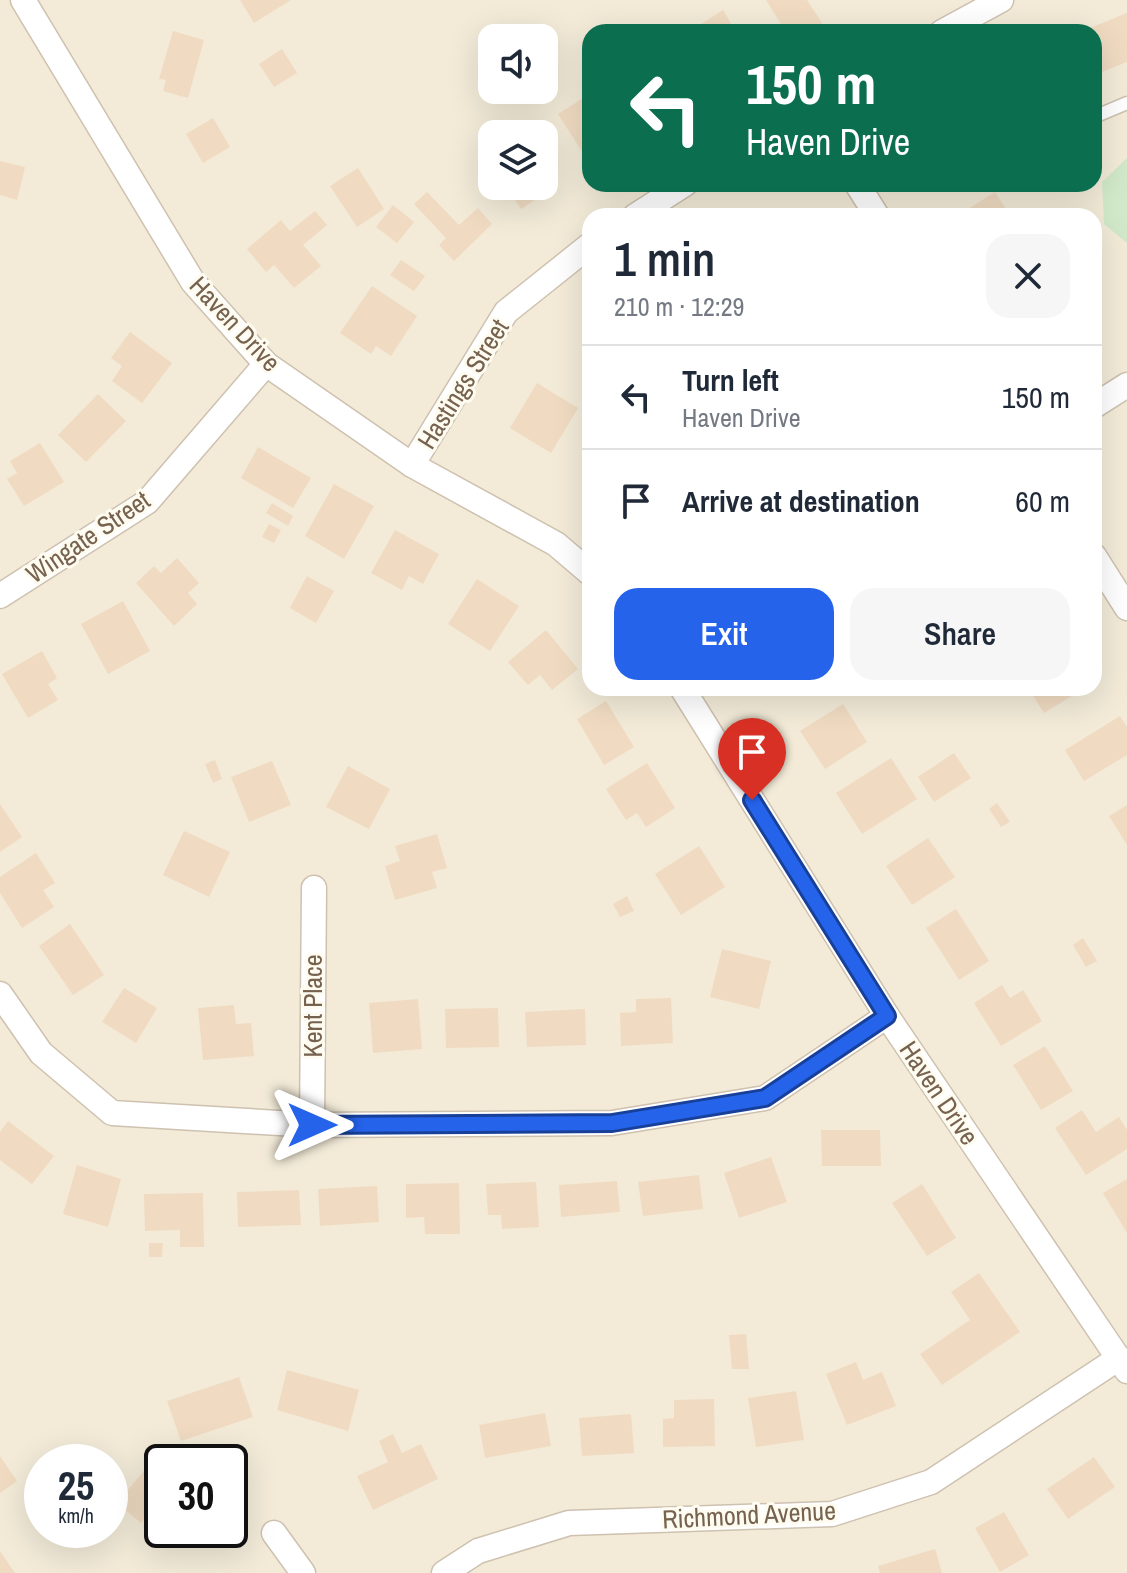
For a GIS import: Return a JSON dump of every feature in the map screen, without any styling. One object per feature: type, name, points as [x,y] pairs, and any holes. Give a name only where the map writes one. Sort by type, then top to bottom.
[{"type":"street","name":"Haven Drive","points":[[23,0],[193,282],[266,364],[412,465],[556,544],[582,566]]},
{"type":"street","points":[[971,24],[1001,0]]},
{"type":"street","points":[[648,208],[672,192]]},
{"type":"street","name":"Hastings Street","points":[[412,465],[506,312],[582,251]]},
{"type":"street","name":"Wingate Street","points":[[0,596],[147,502],[266,364]]},
{"type":"street","points":[[1102,401],[1127,385]]},
{"type":"street","points":[[1102,569],[1127,608]]},
{"type":"street","name":"Haven Drive","points":[[687,696],[887,1016],[1123,1364]]},
{"type":"street","name":"Kent Place","points":[[312,1125],[314,888]]},
{"type":"street","points":[[0,994],[41,1053],[112,1113],[312,1125],[612,1123],[765,1098],[887,1016]]},
{"type":"street","name":"Richmond Avenue","points":[[444,1573],[478,1551],[569,1523],[832,1514],[931,1482],[1123,1364]]},
{"type":"street","points":[[274,1533],[303,1573]]},
{"type":"lane","points":[[1102,114],[1127,103]]},
{"type":"shaded area","points":[[0,0],[1127,0],[1127,1573],[0,1573]]},
{"type":"green space","points":[[1127,158],[1127,243],[1104,224],[1102,182]]},
{"type":"building","points":[[240,0],[291,0],[254,23]]},
{"type":"building","points":[[766,0],[807,0],[822,23],[820,24],[781,24]]},
{"type":"building","points":[[723,10],[731,24],[701,24]]},
{"type":"building","points":[[1127,13],[1127,62],[1102,72],[1102,24]]},
{"type":"building","points":[[173,31],[204,40],[188,98],[163,91],[166,80],[159,79]]},
{"type":"building","points":[[282,49],[297,73],[274,87],[259,64]]},
{"type":"building","points":[[582,99],[582,152],[558,114]]},
{"type":"building","points":[[213,118],[230,147],[203,163],[186,134]]},
{"type":"building","points":[[0,161],[25,167],[17,200],[0,195]]},
{"type":"building","points":[[358,168],[384,209],[357,227],[330,186]]},
{"type":"building","points":[[427,192],[459,225],[478,208],[492,224],[454,261],[439,245],[446,238],[414,204]]},
{"type":"building","points":[[995,192],[1005,208],[970,208]]},
{"type":"building","points":[[515,200],[535,200],[521,209]]},
{"type":"building","points":[[393,205],[414,222],[397,243],[376,227]]},
{"type":"building","points":[[315,211],[327,225],[303,245],[321,266],[294,288],[274,265],[266,272],[247,249],[281,220],[290,231]]},
{"type":"building","points":[[401,260],[425,276],[414,291],[390,275]]},
{"type":"building","points":[[372,286],[417,316],[391,356],[376,346],[371,354],[340,333]]},
{"type":"building","points":[[130,332],[172,363],[142,403],[112,381],[122,366],[111,358]]},
{"type":"building","points":[[537,383],[578,408],[551,453],[510,428]]},
{"type":"building","points":[[98,394],[126,421],[86,462],[58,435]]},
{"type":"building","points":[[40,443],[64,482],[24,506],[7,479],[17,473],[10,461]]},
{"type":"building","points":[[258,447],[311,478],[293,508],[241,478]]},
{"type":"building","points":[[334,484],[374,506],[344,559],[305,536]]},
{"type":"building","points":[[272,503],[293,516],[288,526],[266,513]]},
{"type":"building","points":[[269,524],[281,530],[274,543],[262,537]]},
{"type":"building","points":[[395,530],[439,554],[423,584],[409,576],[402,590],[371,573]]},
{"type":"building","points":[[177,558],[199,583],[188,593],[197,604],[174,626],[136,583],[154,566],[161,573]]},
{"type":"building","points":[[307,576],[334,591],[316,623],[290,608]]},
{"type":"building","points":[[477,579],[519,606],[490,651],[448,624]]},
{"type":"building","points":[[123,601],[150,651],[108,674],[81,624]]},
{"type":"building","points":[[546,630],[578,669],[552,690],[540,675],[528,685],[508,662]]},
{"type":"building","points":[[42,651],[57,678],[48,684],[58,700],[28,718],[2,674]]},
{"type":"building","points":[[1033,696],[1072,696],[1044,713]]},
{"type":"building","points":[[606,701],[634,747],[604,765],[577,719]]},
{"type":"building","points":[[843,704],[867,742],[825,769],[800,731]]},
{"type":"building","points":[[1120,716],[1127,727],[1127,755],[1084,781],[1065,750]]},
{"type":"building","points":[[954,753],[971,778],[934,802],[918,777]]},
{"type":"building","points":[[891,758],[917,799],[862,834],[836,793]]},
{"type":"building","points":[[215,760],[222,779],[213,783],[205,764]]},
{"type":"building","points":[[272,761],[291,805],[249,822],[231,777]]},
{"type":"building","points":[[647,763],[675,808],[646,827],[637,813],[626,820],[606,789]]},
{"type":"building","points":[[348,766],[390,789],[369,829],[326,807]]},
{"type":"building","points":[[997,803],[1010,822],[1001,827],[989,809]]},
{"type":"building","points":[[0,804],[22,837],[0,852]]},
{"type":"building","points":[[1127,805],[1127,845],[1109,816]]},
{"type":"building","points":[[184,831],[230,852],[209,897],[163,875]]},
{"type":"building","points":[[437,834],[447,868],[432,872],[437,888],[395,900],[385,866],[400,861],[395,846]]},
{"type":"building","points":[[928,838],[955,877],[912,905],[886,866]]},
{"type":"building","points":[[699,846],[725,887],[681,915],[655,874]]},
{"type":"building","points":[[36,853],[55,883],[43,890],[54,907],[22,928],[0,893],[0,877]]},
{"type":"building","points":[[627,896],[634,911],[620,917],[613,904]]},
{"type":"building","points":[[956,909],[989,961],[959,980],[926,928]]},
{"type":"building","points":[[70,924],[104,975],[73,995],[39,946]]},
{"type":"building","points":[[1083,938],[1097,961],[1086,967],[1073,945]]},
{"type":"building","points":[[722,949],[771,961],[759,1009],[710,997]]},
{"type":"building","points":[[1002,985],[1010,998],[1023,990],[1042,1021],[1001,1046],[974,1003]]},
{"type":"building","points":[[124,988],[157,1008],[136,1043],[102,1022]]},
{"type":"building","points":[[671,998],[673,1043],[621,1046],[620,1013],[636,1012],[636,999]]},
{"type":"building","points":[[418,999],[422,1049],[373,1053],[369,1003]]},
{"type":"building","points":[[234,1005],[236,1024],[251,1023],[254,1056],[203,1060],[198,1008]]},
{"type":"building","points":[[498,1008],[499,1047],[446,1048],[445,1009]]},
{"type":"building","points":[[585,1009],[586,1045],[527,1047],[525,1012]]},
{"type":"building","points":[[1045,1046],[1073,1091],[1041,1110],[1013,1065]]},
{"type":"building","points":[[1082,1110],[1096,1132],[1119,1117],[1127,1130],[1127,1149],[1086,1175],[1055,1128]]},
{"type":"building","points":[[8,1121],[54,1156],[32,1184],[0,1160],[0,1132]]},
{"type":"building","points":[[821,1130],[880,1130],[881,1166],[822,1166]]},
{"type":"building","points":[[771,1157],[787,1202],[739,1218],[724,1173]]},
{"type":"building","points":[[77,1165],[121,1179],[108,1227],[63,1214]]},
{"type":"building","points":[[699,1175],[703,1209],[643,1216],[638,1182]]},
{"type":"building","points":[[1127,1179],[1127,1233],[1103,1193]]},
{"type":"building","points":[[617,1181],[620,1212],[561,1217],[559,1185]]},
{"type":"building","points":[[536,1182],[539,1227],[502,1229],[501,1215],[488,1215],[486,1184]]},
{"type":"building","points":[[459,1183],[460,1234],[425,1234],[424,1217],[406,1218],[406,1184]]},
{"type":"building","points":[[922,1184],[956,1238],[927,1256],[892,1203]]},
{"type":"building","points":[[377,1186],[379,1222],[320,1226],[318,1189]]},
{"type":"building","points":[[299,1190],[301,1225],[238,1227],[237,1192]]},
{"type":"building","points":[[203,1193],[204,1247],[180,1247],[180,1230],[145,1231],[144,1194]]},
{"type":"building","points":[[149,1243],[163,1243],[162,1257],[149,1257]]},
{"type":"building","points":[[979,1273],[1020,1332],[942,1385],[920,1354],[970,1320],[951,1292]]},
{"type":"building","points":[[746,1334],[749,1369],[732,1369],[729,1335]]},
{"type":"building","points":[[856,1362],[863,1380],[882,1372],[896,1406],[847,1425],[826,1374]]},
{"type":"building","points":[[287,1370],[359,1390],[348,1431],[277,1410]]},
{"type":"building","points":[[239,1377],[253,1417],[181,1441],[167,1401]]},
{"type":"building","points":[[796,1391],[804,1440],[756,1447],[748,1398]]},
{"type":"building","points":[[714,1399],[715,1446],[663,1447],[663,1419],[674,1418],[674,1400]]},
{"type":"building","points":[[545,1413],[551,1446],[485,1458],[479,1425]]},
{"type":"building","points":[[631,1414],[634,1453],[582,1456],[579,1418]]},
{"type":"building","points":[[393,1434],[402,1453],[421,1444],[438,1479],[373,1510],[357,1476],[388,1462],[379,1441]]},
{"type":"building","points":[[0,1456],[17,1481],[0,1493]]},
{"type":"building","points":[[1094,1457],[1115,1487],[1068,1519],[1047,1489]]},
{"type":"building","points":[[144,1471],[144,1519],[141,1523],[128,1512],[128,1490]]},
{"type":"building","points":[[1004,1512],[1029,1555],[1000,1572],[975,1528]]},
{"type":"building","points":[[935,1549],[942,1573],[880,1573],[878,1566]]},
{"type":"building","points":[[0,1551],[15,1573],[0,1573]]},
{"type":"route","points":[[312,1125],[612,1123],[765,1098],[887,1016],[752,800]]}]
